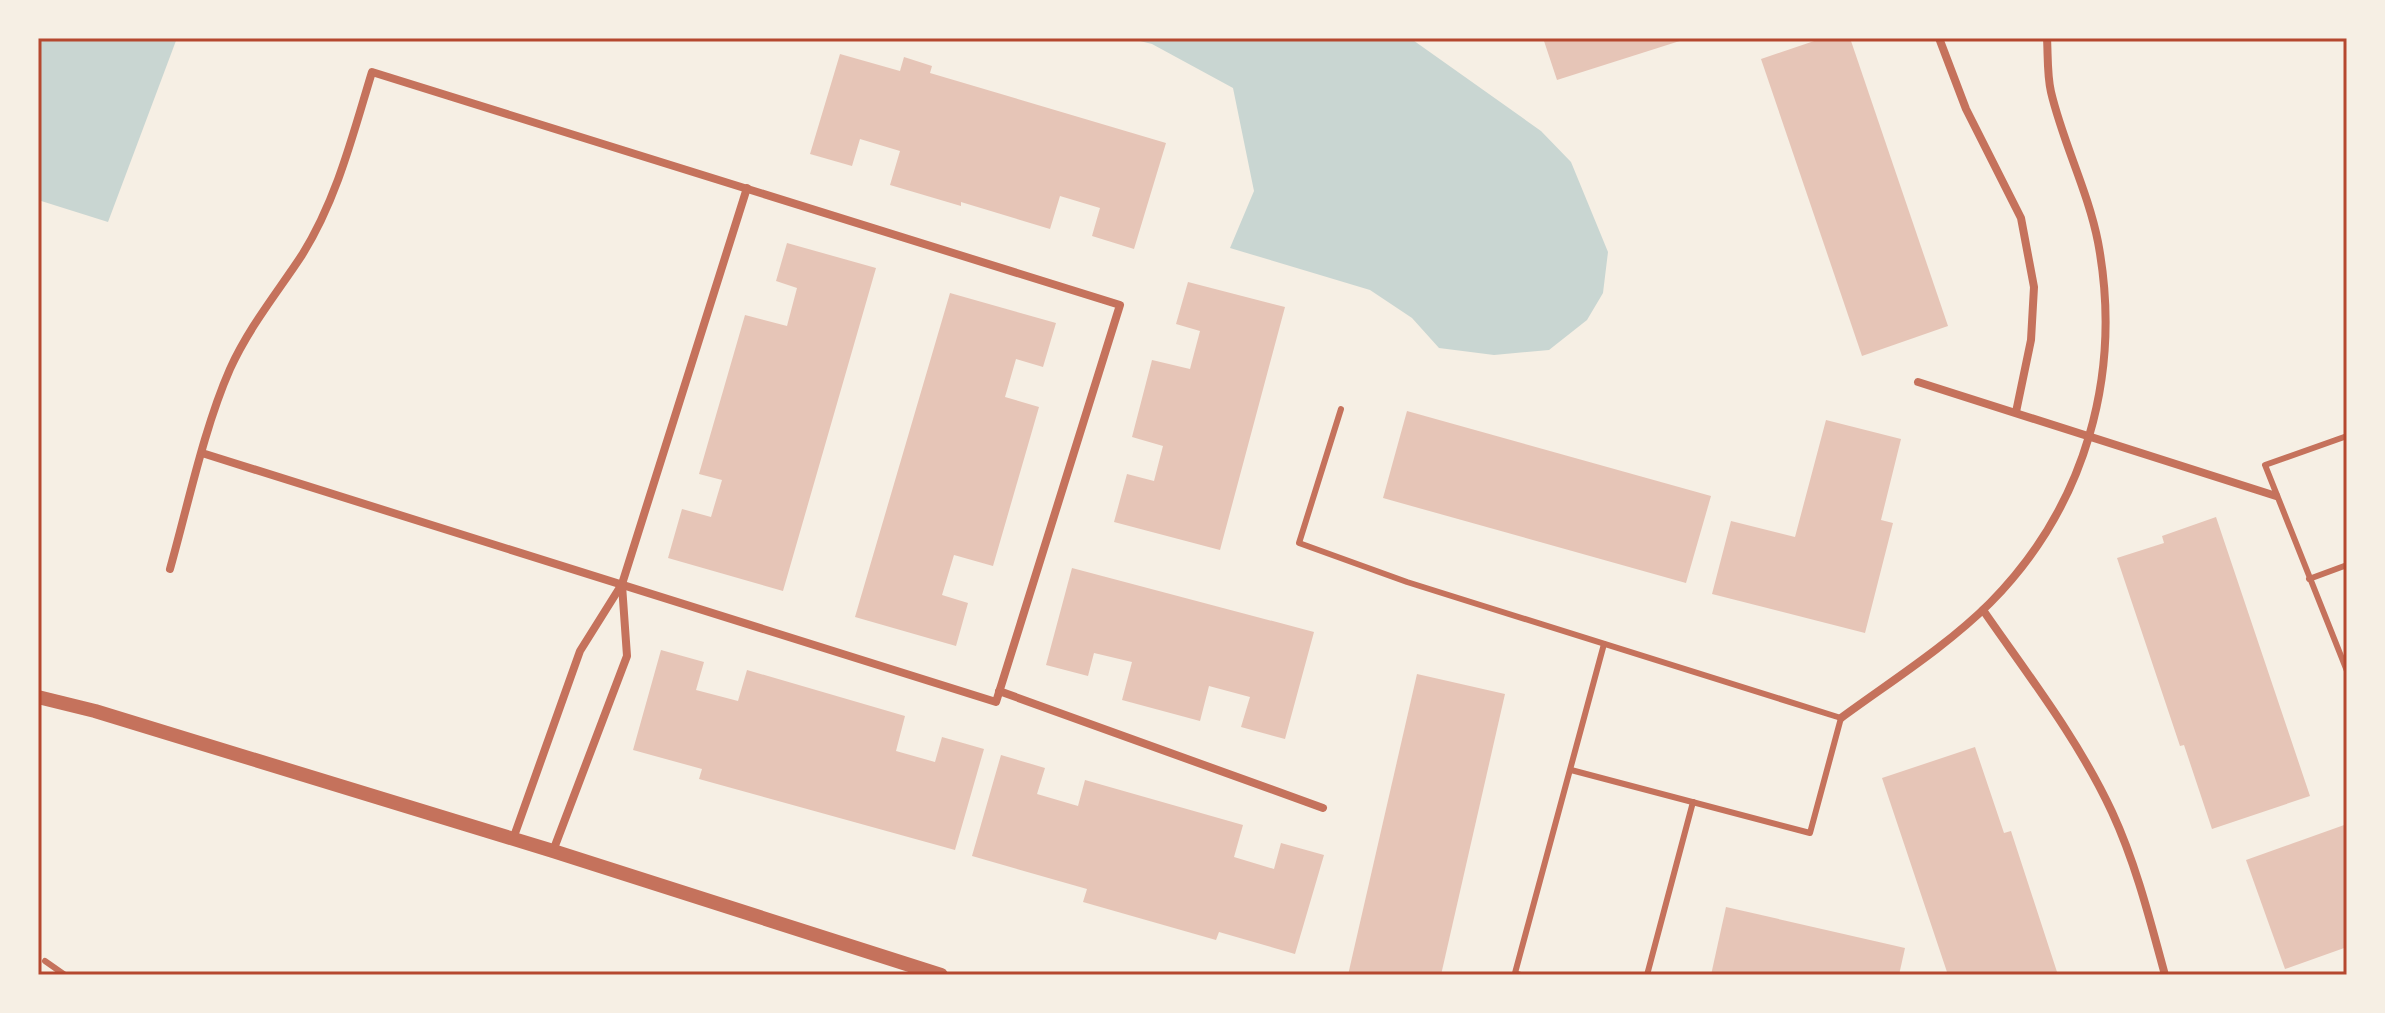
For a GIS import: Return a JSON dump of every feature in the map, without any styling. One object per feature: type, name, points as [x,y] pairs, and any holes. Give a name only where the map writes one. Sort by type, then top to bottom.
[{"type":"street","points":[[1939,38],[1966,109],[2021,218],[2034,287],[2031,340],[2016,412]]},
{"type":"street","points":[[1841,718],[1920,661],[1983,610],[2023,567],[2056,519],[2091,435],[2101,394],[2107,333],[2104,272],[2094,224],[2050,90],[2047,38]]},
{"type":"street","points":[[170,569],[202,453],[229,370],[254,321],[302,254],[328,205],[372,72],[1120,305],[996,702],[202,453]]},
{"type":"street","points":[[513,839],[580,651],[622,584],[747,188]]},
{"type":"street","points":[[1918,382],[2276,496]]},
{"type":"street","points":[[553,851],[627,656],[622,584]]},
{"type":"street","points":[[1983,610],[2070,736],[2111,811],[2133,864],[2165,975]]},
{"type":"street","points":[[999,691],[1323,808]]},
{"type":"street","points":[[38,697],[95,711],[553,851],[941,975]]},
{"type":"lane","points":[[1341,409],[1299,543],[1407,582],[1841,718],[1810,833],[1571,770]]},
{"type":"lane","points":[[2347,436],[2265,465],[2347,671]]},
{"type":"lane","points":[[2309,579],[2347,565]]},
{"type":"lane","points":[[1521,975],[1515,973],[1604,644]]},
{"type":"lane","points":[[1647,975],[1693,802]]},
{"type":"lane","points":[[45,961],[65,975]]},
{"type":"shaded area","points":[[38,38],[177,38],[108,222],[38,200]]},
{"type":"shaded area","points":[[1128,38],[1410,38],[1541,131],[1571,162],[1608,252],[1603,293],[1587,320],[1549,350],[1494,355],[1439,348],[1412,318],[1370,290],[1230,248],[1254,191],[1233,88],[1152,44]]},
{"type":"building","points":[[1543,38],[1686,38],[1686,39],[1557,80]]},
{"type":"building","points":[[1823,38],[1850,38],[1948,326],[1862,356],[1761,59]]},
{"type":"building","points":[[840,54],[900,71],[904,57],[932,66],[930,73],[1166,143],[1134,249],[1092,236],[1100,208],[1060,196],[1050,229],[961,202],[961,206],[890,185],[900,151],[860,139],[852,166],[810,154]]},
{"type":"building","points":[[787,243],[876,268],[783,591],[668,558],[682,509],[711,517],[722,480],[699,474],[745,315],[787,326],[797,288],[776,281]]},
{"type":"building","points":[[1188,282],[1285,307],[1220,550],[1114,522],[1127,474],[1154,481],[1163,446],[1132,437],[1152,360],[1190,369],[1200,331],[1176,324]]},
{"type":"building","points":[[950,293],[1056,323],[1043,367],[1016,359],[1005,397],[1039,407],[993,566],[954,555],[942,595],[968,603],[956,646],[855,617]]},
{"type":"building","points":[[1407,411],[1711,496],[1686,583],[1383,498]]},
{"type":"building","points":[[1826,420],[1901,439],[1881,520],[1893,523],[1865,633],[1712,594],[1731,521],[1795,537]]},
{"type":"building","points":[[2216,517],[2310,796],[2212,829],[2184,745],[2180,746],[2117,558],[2164,543],[2162,536]]},
{"type":"building","points":[[1072,568],[1314,632],[1285,739],[1241,727],[1250,697],[1209,686],[1200,721],[1122,700],[1132,662],[1094,653],[1088,676],[1046,665]]},
{"type":"building","points":[[661,650],[704,662],[696,690],[738,701],[747,670],[905,716],[896,751],[935,762],[942,737],[984,749],[955,850],[699,779],[702,769],[633,750]]},
{"type":"building","points":[[1417,674],[1505,694],[1441,975],[1348,975]]},
{"type":"building","points":[[1975,747],[2004,833],[2011,831],[2058,975],[1948,975],[1882,778]]},
{"type":"building","points":[[1001,755],[1045,768],[1037,794],[1078,806],[1085,780],[1243,825],[1234,857],[1274,869],[1281,843],[1324,855],[1295,954],[1219,932],[1216,940],[1083,902],[1087,889],[972,856]]},
{"type":"building","points":[[2347,824],[2347,947],[2285,969],[2246,860]]},
{"type":"building","points":[[1726,907],[1905,948],[1899,975],[1711,975]]}]
